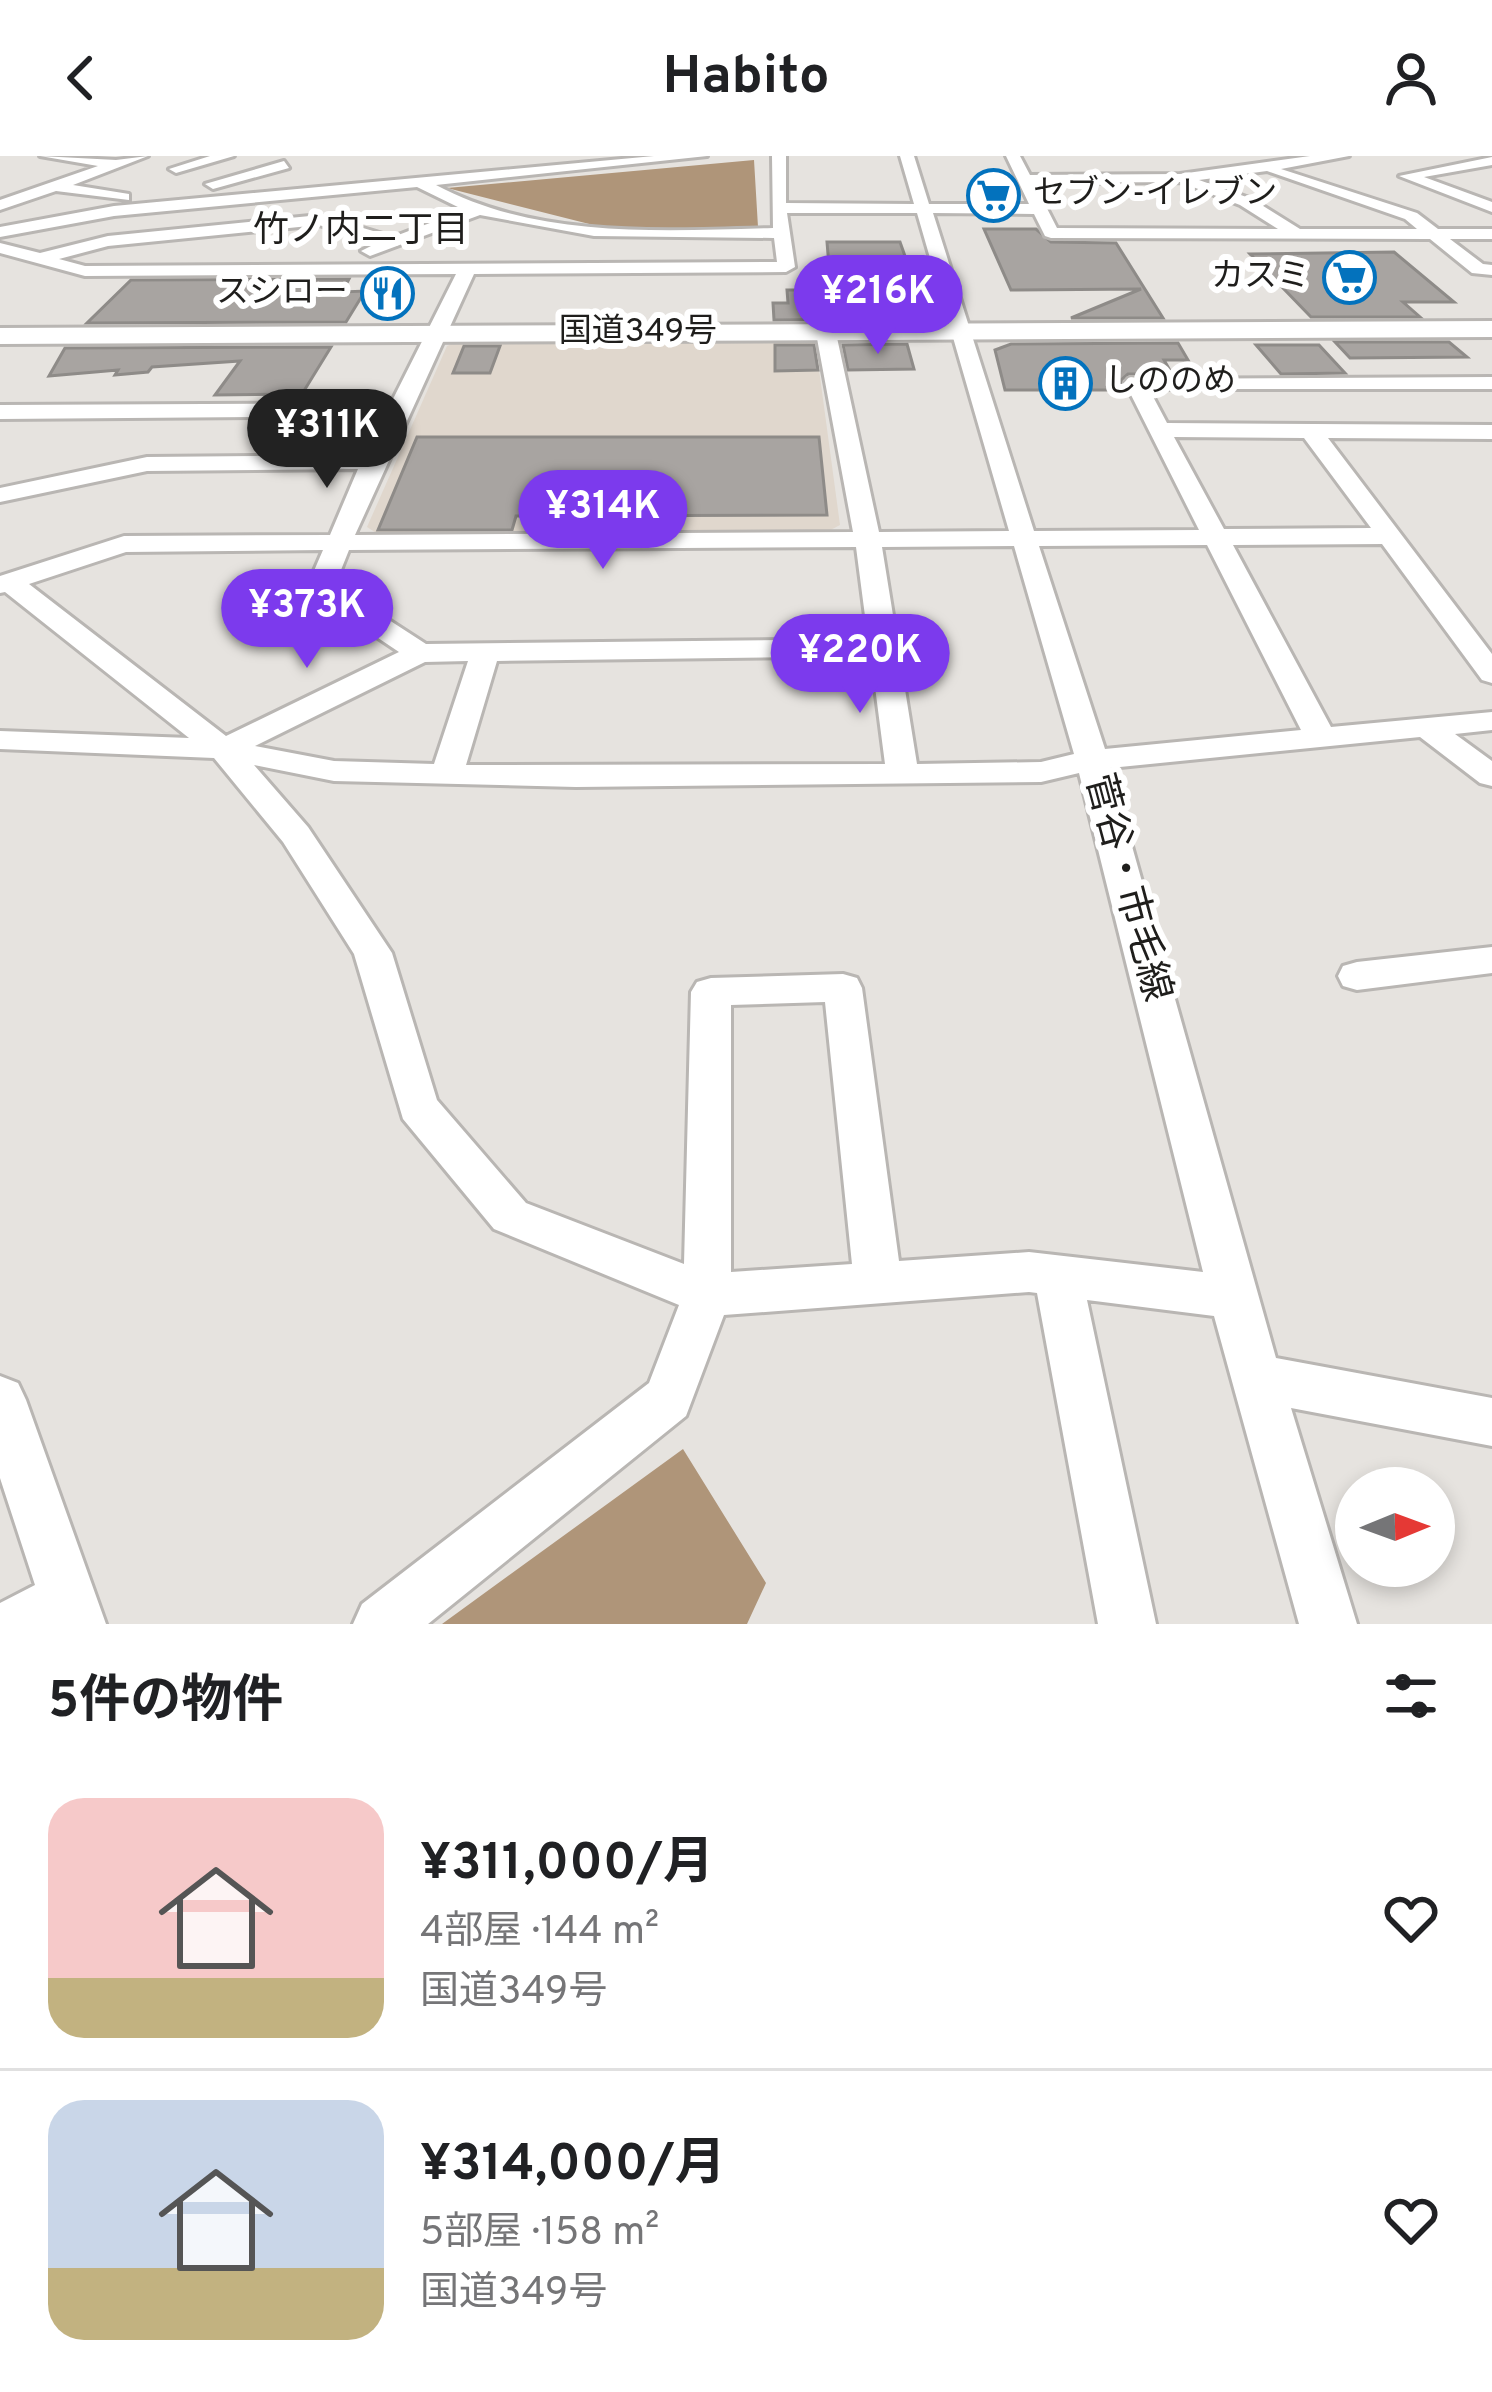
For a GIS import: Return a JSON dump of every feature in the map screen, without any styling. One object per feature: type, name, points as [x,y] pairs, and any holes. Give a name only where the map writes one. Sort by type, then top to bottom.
[{"type":"highway","name":"国道349号","points":[[0,325],[826,333],[1492,320]]},
{"type":"highway","name":"国道349号","points":[[0,336],[437,329],[1492,329]]},
{"type":"street","points":[[47,156],[115,163]]},
{"type":"street","points":[[0,205],[141,156]]},
{"type":"street","points":[[176,170],[227,156]]},
{"type":"street","points":[[243,156],[282,161],[310,171]]},
{"type":"street","points":[[0,232],[114,211],[700,156]]},
{"type":"street","points":[[0,248],[85,271],[786,267],[778,208],[778,156]]},
{"type":"street","name":"菅谷・市毛線","points":[[907,156],[1092,760],[1234,1297],[1328,1624]]},
{"type":"street","points":[[1013,156],[1052,233],[1492,234]]},
{"type":"street","points":[[1238,156],[1411,216],[1478,269],[1492,269]]},
{"type":"street","points":[[1025,179],[1180,178],[1342,156]]},
{"type":"street","points":[[445,157],[459,179]]},
{"type":"street","points":[[1146,158],[1180,178],[1246,202],[1296,233]]},
{"type":"street","points":[[61,187],[117,199],[159,187],[188,191],[282,161]]},
{"type":"street","points":[[1492,161],[1406,176],[1492,206]]},
{"type":"street","points":[[1121,180],[1132,197]]},
{"type":"street","points":[[419,182],[458,206],[611,235],[781,233]]},
{"type":"street","points":[[1366,199],[1437,186]]},
{"type":"street","points":[[0,190],[26,198]]},
{"type":"street","points":[[1289,196],[1334,190]]},
{"type":"street","points":[[1246,202],[1268,199]]},
{"type":"street","points":[[778,208],[1040,209]]},
{"type":"street","points":[[349,270],[368,252],[479,210]]},
{"type":"street","points":[[1144,215],[1156,233]]},
{"type":"street","points":[[39,259],[109,241],[320,220],[393,242]]},
{"type":"street","points":[[420,653],[320,587],[373,462],[467,270]]},
{"type":"street","points":[[826,333],[868,541],[903,775]]},
{"type":"street","points":[[1320,736],[1136,383],[1443,407],[1492,431]]},
{"type":"street","points":[[1161,430],[1311,431],[1443,407],[1492,383]]},
{"type":"street","points":[[1443,407],[1492,460]]},
{"type":"street","points":[[0,412],[400,409]]},
{"type":"street","points":[[1311,431],[1492,674]]},
{"type":"street","points":[[0,495],[147,464],[373,462]]},
{"type":"street","points":[[5,584],[124,544],[1389,536]]},
{"type":"street","points":[[5,584],[224,748],[296,835],[373,953],[418,1108],[510,1216],[707,1295],[1029,1272],[1234,1297]]},
{"type":"street","points":[[1453,616],[1492,612]]},
{"type":"street","points":[[224,748],[420,653],[883,647]]},
{"type":"street","points":[[447,774],[485,652]]},
{"type":"street","points":[[0,740],[224,748],[334,771],[903,775],[1042,772],[1092,760],[1492,721]]},
{"type":"street","points":[[1426,727],[1492,776]]},
{"type":"street","points":[[1357,976],[1492,960]]},
{"type":"street","points":[[382,1624],[668,1399],[707,1295],[711,992],[844,988],[878,1283]]},
{"type":"street","points":[[1058,1276],[1126,1624]]},
{"type":"street","points":[[1258,1378],[1492,1422]]},
{"type":"street","points":[[0,1400],[55,1615]]},
{"type":"shaded area","points":[[754,160],[758,227],[613,230],[447,188]]},
{"type":"shaded area","points":[[463,339],[815,340],[840,525],[821,535],[384,538],[367,527],[447,346]]},
{"type":"shaded area","points":[[683,1449],[766,1583],[747,1624],[442,1624]]},
{"type":"building","points":[[984,229],[1036,229],[1051,242],[1116,243],[1163,318],[1071,318],[1141,289],[1011,290]]},
{"type":"building","points":[[827,242],[900,242],[923,307],[896,308],[899,319],[774,320],[773,303],[788,303],[787,290],[831,290]]},
{"type":"building","name":"カスミ","points":[[1394,252],[1454,302],[1403,302],[1420,317],[1311,317],[1250,254]]},
{"type":"building","points":[[349,279],[342,292],[365,291],[346,322],[87,323],[131,280]]},
{"type":"building","points":[[1335,342],[1449,342],[1467,357],[1350,358]]},
{"type":"building","points":[[1178,343],[1188,360],[1164,360],[1172,374],[1128,374],[1121,380],[1123,390],[1005,390],[995,350],[1011,344]]},
{"type":"building","points":[[907,344],[914,369],[848,370],[843,345]]},
{"type":"building","points":[[775,345],[814,345],[818,370],[775,371]]},
{"type":"building","points":[[1256,345],[1319,345],[1345,373],[1281,374]]},
{"type":"building","points":[[464,346],[500,346],[490,373],[453,373]]},
{"type":"building","points":[[331,347],[302,394],[215,395],[240,361],[152,367],[148,372],[115,375],[118,370],[49,376],[65,348]]},
{"type":"building","points":[[417,437],[819,437],[827,515],[516,516],[512,530],[378,530]]},
{"type":"place","name":"セブン-イレブン","points":[[994,195]]},
{"type":"place","name":"カスミ","points":[[1349,278]]},
{"type":"place","name":"スシロー","points":[[387,294]]},
{"type":"place","name":"しののめ","points":[[1065,383]]},
{"type":"district","name":"竹ノ内二丁目","points":[[361,232]]}]
